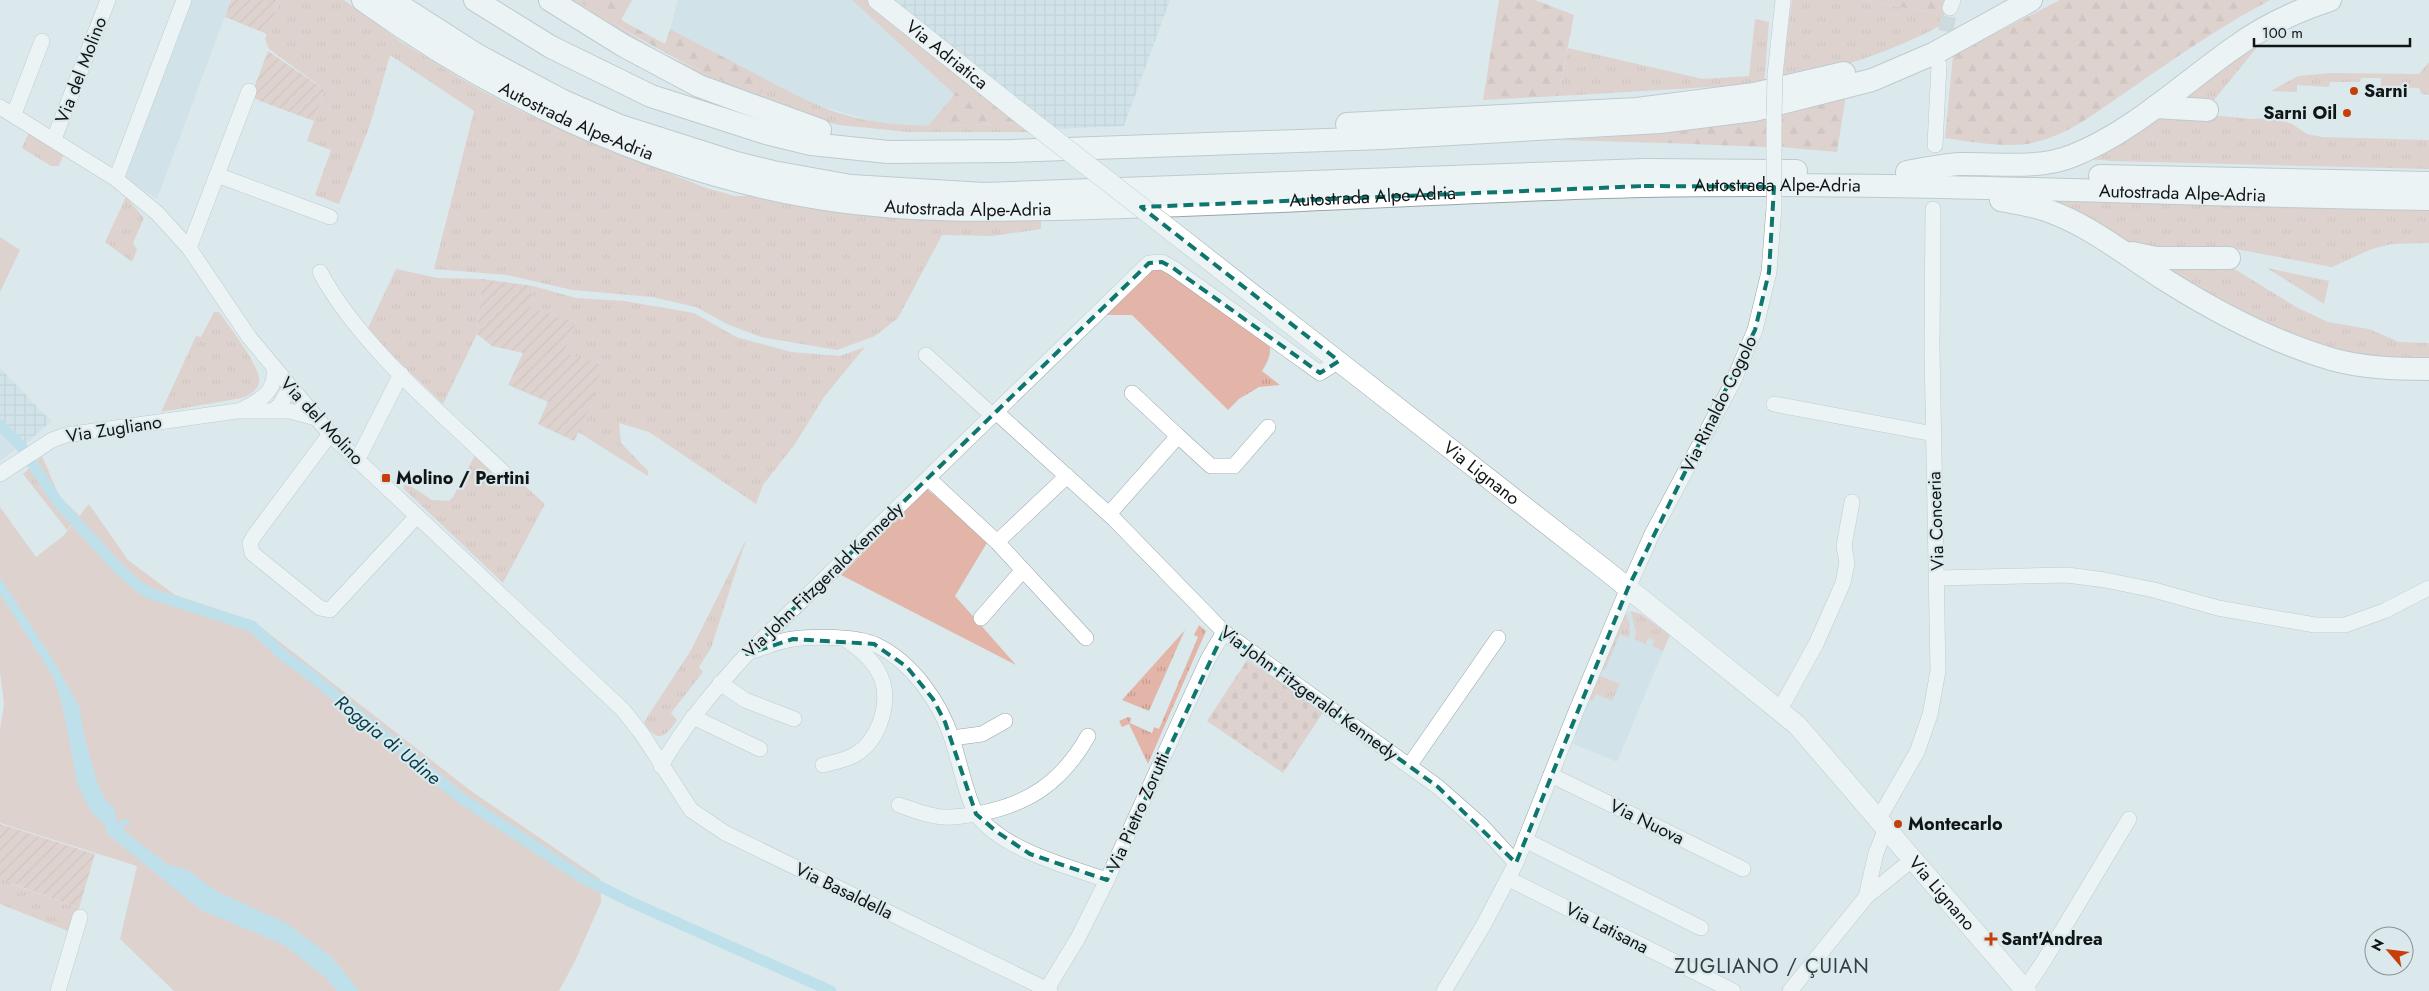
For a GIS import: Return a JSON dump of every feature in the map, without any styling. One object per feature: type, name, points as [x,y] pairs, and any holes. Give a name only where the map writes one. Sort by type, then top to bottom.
[{"type":"highway","name":"Autostrada Alpe-Adria","points":[[363,0],[434,48],[562,118],[616,142],[733,180],[811,197],[894,207],[988,211],[1192,205],[1644,186],[1906,180],[2429,183]]},
{"type":"highway","name":"Autostrada Alpe-Adria","points":[[391,0],[484,59],[561,100],[620,126],[736,163],[851,186],[984,194],[1644,170],[2429,199]]},
{"type":"highway","points":[[475,0],[551,48],[651,96],[766,133],[811,144],[888,152],[1012,151],[1382,138],[1660,122],[1754,110],[1872,80],[1935,53],[2031,0]]},
{"type":"highway","points":[[499,0],[559,37],[657,83],[718,106],[778,123],[892,140],[1060,137],[1637,109],[1754,94],[1862,69],[1931,40],[2006,0]]},
{"type":"highway","points":[[550,0],[624,46],[699,86],[820,130]]},
{"type":"highway","points":[[1906,180],[1957,164],[2022,164],[2061,159],[2086,150],[2154,107],[2236,46],[2302,9],[2330,0]]},
{"type":"highway","points":[[2154,107],[2207,110]]},
{"type":"highway","points":[[1906,180],[1958,196],[1999,199],[2045,210],[2075,222],[2219,312],[2270,337],[2332,359],[2402,369],[2429,370]]},
{"type":"highway","points":[[2121,251],[2156,258],[2229,258]]},
{"type":"main road","name":"Via Adriatica","points":[[878,0],[1182,239]]},
{"type":"main road","name":"Via Lignano","points":[[1182,239],[1628,588],[1797,725],[2025,990]]},
{"type":"street","name":"Via del Molino","points":[[54,139],[108,0]]},
{"type":"street","points":[[116,179],[184,0]]},
{"type":"street","name":"Via Rinaldo Cogolo","points":[[1628,588],[1652,534],[1733,382],[1755,330],[1770,272],[1774,207],[1775,75],[1783,0]]},
{"type":"street","points":[[14,114],[42,41]]},
{"type":"street","points":[[1934,145],[1940,65]]},
{"type":"street","points":[[189,248],[248,91]]},
{"type":"street","name":"Via del Molino","points":[[0,107],[116,179],[152,208],[189,248],[274,370],[330,434],[609,696],[642,734],[661,765]]},
{"type":"street","points":[[217,175],[330,217]]},
{"type":"street","name":"Via Conceria","points":[[1866,897],[1882,824],[1917,752],[1930,715],[1938,671],[1933,209]]},
{"type":"street","name":"Via John Fitzgerald Kennedy","points":[[661,765],[693,717],[720,683],[747,654],[1144,267],[1156,262],[1162,262],[1173,268],[1320,373],[1339,361]]},
{"type":"street","points":[[320,272],[350,318],[401,374],[506,475]]},
{"type":"street","name":"Via John Fitzgerald Kennedy","points":[[926,355],[1067,476],[1108,514],[1224,632],[1438,787],[1481,825],[1516,863]]},
{"type":"street","name":"Via Zugliano","points":[[237,411],[259,401],[270,390],[275,381],[274,370]]},
{"type":"street","points":[[357,461],[401,374]]},
{"type":"street","points":[[272,411],[280,405],[290,387]]},
{"type":"street","points":[[1132,393],[1211,466],[1234,466],[1268,427]]},
{"type":"street","points":[[1774,404],[1934,434]]},
{"type":"street","name":"Via Zugliano","points":[[0,474],[52,440],[81,432],[237,411],[290,412],[316,418]]},
{"type":"street","points":[[330,434],[250,542],[252,553],[320,608],[330,610],[417,516]]},
{"type":"street","points":[[1108,514],[1178,436]]},
{"type":"street","points":[[998,542],[1067,476]]},
{"type":"street","points":[[928,478],[998,542],[1086,638]]},
{"type":"street","points":[[1779,711],[1816,644],[1843,583],[1847,563],[1844,546],[1852,502]]},
{"type":"street","points":[[982,618],[1024,570]]},
{"type":"street","points":[[1938,578],[2067,575],[2106,580],[2154,590],[2218,608],[2315,625],[2345,625],[2384,611],[2429,588]]},
{"type":"street","points":[[1444,991],[1509,879],[1628,588]]},
{"type":"street","name":"Via Pietro Zorutti","points":[[1049,990],[1107,880],[1208,659],[1224,632]]},
{"type":"street","points":[[1409,766],[1498,638]]},
{"type":"street","points":[[747,654],[793,639],[847,640],[874,644],[907,667],[933,699],[952,738],[976,814],[997,832],[1030,854],[1107,880]]},
{"type":"street","points":[[823,765],[856,754],[868,744],[877,730],[886,698],[884,684],[877,669],[865,653],[847,640]]},
{"type":"street","points":[[720,683],[745,700],[794,718]]},
{"type":"street","points":[[693,717],[760,749]]},
{"type":"street","points":[[952,738],[982,734],[1005,721]]},
{"type":"street","points":[[899,805],[935,816],[950,818],[1019,804],[1054,780],[1068,765],[1088,736]]},
{"type":"street","name":"Via Basaldella","points":[[661,765],[691,810],[711,825],[1049,990]]},
{"type":"street","name":"Via Nuova","points":[[1551,775],[1743,869]]},
{"type":"street","name":"Via Lignano","points":[[2025,990],[2129,819]]},
{"type":"street","points":[[1525,840],[1701,928]]},
{"type":"street","points":[[1790,991],[1866,897],[1913,859]]},
{"type":"street","name":"Via Latisana","points":[[1509,879],[1733,991]]},
{"type":"street","points":[[58,991],[80,917]]},
{"type":"highlighted area","points":[[1644,186],[1774,187],[1769,272],[1755,330],[1628,588],[1516,863],[1438,787],[1224,632],[1107,880],[1030,854],[997,832],[976,814],[945,722],[933,699],[907,667],[874,644],[793,639],[747,654],[1149,263],[1162,262],[1173,268],[1320,373],[1339,361],[1141,207]]},
{"type":"shaded area","points":[[188,0],[231,0],[157,199],[121,176]]},
{"type":"shaded area","points":[[678,0],[852,0],[955,95],[927,127],[871,121],[808,102],[670,29]]},
{"type":"shaded area","points":[[889,0],[1170,0],[1124,126],[1058,129]]},
{"type":"shaded area","points":[[0,368],[51,421],[23,447],[0,423]]},
{"type":"shaded area","points":[[0,428],[19,447],[0,461]]},
{"type":"shaded area","points":[[1631,611],[1641,614],[1670,635],[1617,762],[1573,744],[1576,737],[1574,734],[1625,612]]},
{"type":"green space","points":[[231,0],[280,0],[267,34],[225,17]]},
{"type":"green space","points":[[280,0],[344,0],[401,42],[475,87],[516,109],[579,137],[706,188],[735,196],[766,196],[1041,220],[1041,229],[993,236],[942,235],[898,318],[875,336],[837,350],[761,337],[729,325],[696,307],[652,297],[572,290],[507,275],[434,269],[474,111],[390,55],[370,125],[339,204],[315,195],[331,150],[307,141],[325,90],[269,49],[265,39]]},
{"type":"green space","points":[[561,0],[577,0],[661,53],[759,96],[769,81],[832,111],[859,119],[927,126],[1019,123],[1030,132],[908,132],[839,125],[794,115],[746,99]]},
{"type":"green space","points":[[577,0],[632,0],[621,20],[665,44],[670,29],[769,81],[759,96],[711,76],[621,28]]},
{"type":"green space","points":[[852,0],[868,0],[966,81],[955,95]]},
{"type":"green space","points":[[1499,0],[1535,0],[1574,15],[1558,96],[1483,100]]},
{"type":"green space","points":[[1792,0],[1862,0],[1944,15],[1942,25],[1903,44],[1842,66],[1780,81]]},
{"type":"green space","points":[[1862,0],[1948,0],[1944,15]]},
{"type":"green space","points":[[2060,0],[2270,0],[2216,31],[2096,113],[2061,133],[2036,142],[2015,145],[1945,138],[1953,55]]},
{"type":"green space","points":[[1755,19],[1769,22],[1764,84],[1558,96],[1568,48],[1703,79],[1749,76]]},
{"type":"green space","points":[[2268,34],[2214,100],[2180,99]]},
{"type":"green space","points":[[268,51],[325,90],[314,121],[251,96]]},
{"type":"green space","points":[[2429,62],[2429,95],[2422,94],[2419,88],[2381,87],[2381,78],[2361,78],[2360,82],[2330,82],[2329,87],[2297,85],[2297,92],[2271,91],[2298,76],[2332,73],[2419,74]]},
{"type":"green space","points":[[966,81],[1019,123],[927,127]]},
{"type":"green space","points":[[1846,95],[1837,152],[1780,147],[1782,111]]},
{"type":"green space","points":[[2188,113],[2252,119],[2274,118],[2292,124],[2307,134],[2322,137],[2429,140],[2429,169],[2112,161],[2078,158],[2143,119]]},
{"type":"green space","points":[[1766,116],[1766,147],[1666,143],[1667,133]]},
{"type":"green space","points":[[29,132],[64,153],[59,166],[51,166],[22,148]]},
{"type":"green space","points":[[1667,133],[1666,143],[1559,140]]},
{"type":"green space","points":[[126,197],[144,218],[133,243],[137,250],[132,262],[105,242]]},
{"type":"green space","points":[[2057,199],[2429,206],[2429,243],[2392,244],[2372,249],[2332,267],[2230,248],[2164,250],[2123,241],[2055,202]]},
{"type":"green space","points":[[0,237],[20,250],[0,292]]},
{"type":"green space","points":[[2228,265],[2296,307],[2328,322],[2369,329],[2399,342],[2429,343],[2429,362],[2351,354],[2270,329],[2165,268]]},
{"type":"green space","points":[[1153,268],[1164,270],[1269,345],[1268,361],[1263,370],[1228,410],[1132,315],[1102,315]]},
{"type":"green space","points":[[2267,268],[2329,281],[2324,304]]},
{"type":"green space","points":[[396,269],[438,278],[482,279],[477,334],[443,404],[386,349],[368,328]]},
{"type":"green space","points":[[482,279],[533,286],[529,307],[576,322],[564,353],[602,365],[590,408],[574,441],[538,424],[548,402],[508,385],[523,353],[492,346],[477,334]]},
{"type":"green space","points":[[533,286],[576,298],[624,301],[694,313],[736,337],[791,352],[840,356],[865,347],[824,397],[795,444],[763,485],[756,504],[649,432],[619,423],[621,443],[648,471],[648,476],[578,432],[590,406],[601,366],[564,353],[576,322],[528,307]]},
{"type":"green space","points":[[214,312],[219,312],[237,336],[256,368],[259,376],[258,386],[242,398],[161,412],[196,336],[201,337]]},
{"type":"green space","points":[[1262,371],[1280,385],[1259,387],[1239,399]]},
{"type":"green space","points":[[476,453],[493,469],[494,479],[507,484],[515,477],[545,504],[503,583],[403,488],[406,483],[432,500],[449,501],[453,497]]},
{"type":"green space","points":[[42,456],[60,498],[79,515],[67,530],[23,474]]},
{"type":"green space","points":[[927,489],[988,541],[955,596],[1016,665],[841,575]]},
{"type":"green space","points":[[89,504],[128,560],[175,595],[253,621],[471,791],[600,879],[601,902],[575,961],[559,991],[174,991],[120,939],[137,866],[0,823],[0,729],[4,704],[0,672],[0,507],[36,557],[63,536]]},
{"type":"green space","points":[[746,540],[711,648],[699,667],[703,672],[671,713],[677,720],[673,726],[665,734],[657,736],[653,734],[644,722],[691,650]]},
{"type":"green space","points":[[1631,611],[1641,614],[1670,635],[1663,651],[1652,646],[1654,640],[1648,638],[1646,644],[1634,639],[1636,633]]},
{"type":"green space","points":[[1625,612],[1630,624],[1629,638],[1620,634],[1605,670],[1598,667]]},
{"type":"green space","points":[[1199,625],[1206,631],[1148,764],[1129,724],[1122,727],[1119,721],[1128,717],[1131,718],[1130,723],[1152,733],[1154,727],[1159,729],[1198,637],[1194,635]]},
{"type":"green space","points":[[1185,630],[1149,711],[1122,700]]},
{"type":"green space","points":[[1247,660],[1324,711],[1283,773],[1207,721]]},
{"type":"green space","points":[[1596,674],[1620,684],[1612,701],[1596,694],[1593,701],[1586,698]]},
{"type":"green space","points":[[0,824],[95,854],[79,908],[0,879]]},
{"type":"green space","points":[[0,851],[12,884],[79,908],[73,933],[0,904]]},
{"type":"water","points":[[0,577],[55,663],[80,708],[83,731],[97,782],[105,799],[114,809],[118,823],[124,819],[130,821],[130,824],[123,826],[125,832],[169,865],[186,869],[218,892],[286,923],[332,957],[359,991],[337,991],[325,977],[284,945],[201,910],[106,833],[106,827],[90,810],[78,786],[62,704],[53,676],[0,594]]},
{"type":"waterway","name":"Roggia di Udine","points":[[0,425],[20,445],[57,501],[119,569],[139,587],[152,594],[252,626],[284,656],[304,670],[461,798],[581,877],[631,902],[831,991]]},
{"type":"tunnel","points":[[1942,54],[1950,8]]},
{"type":"place","name":"Sarni","points":[[2354,91]]},
{"type":"place","name":"Sarni Oil","points":[[2347,113]]},
{"type":"place","name":"Molino / Pertini","points":[[386,478]]},
{"type":"place","name":"Montecarlo","points":[[1898,824]]},
{"type":"place","name":"Sant'Andrea","points":[[1991,939]]},
{"type":"district","name":"ZUGLIANO / ÇUIAN","points":[[1772,966]]}]
